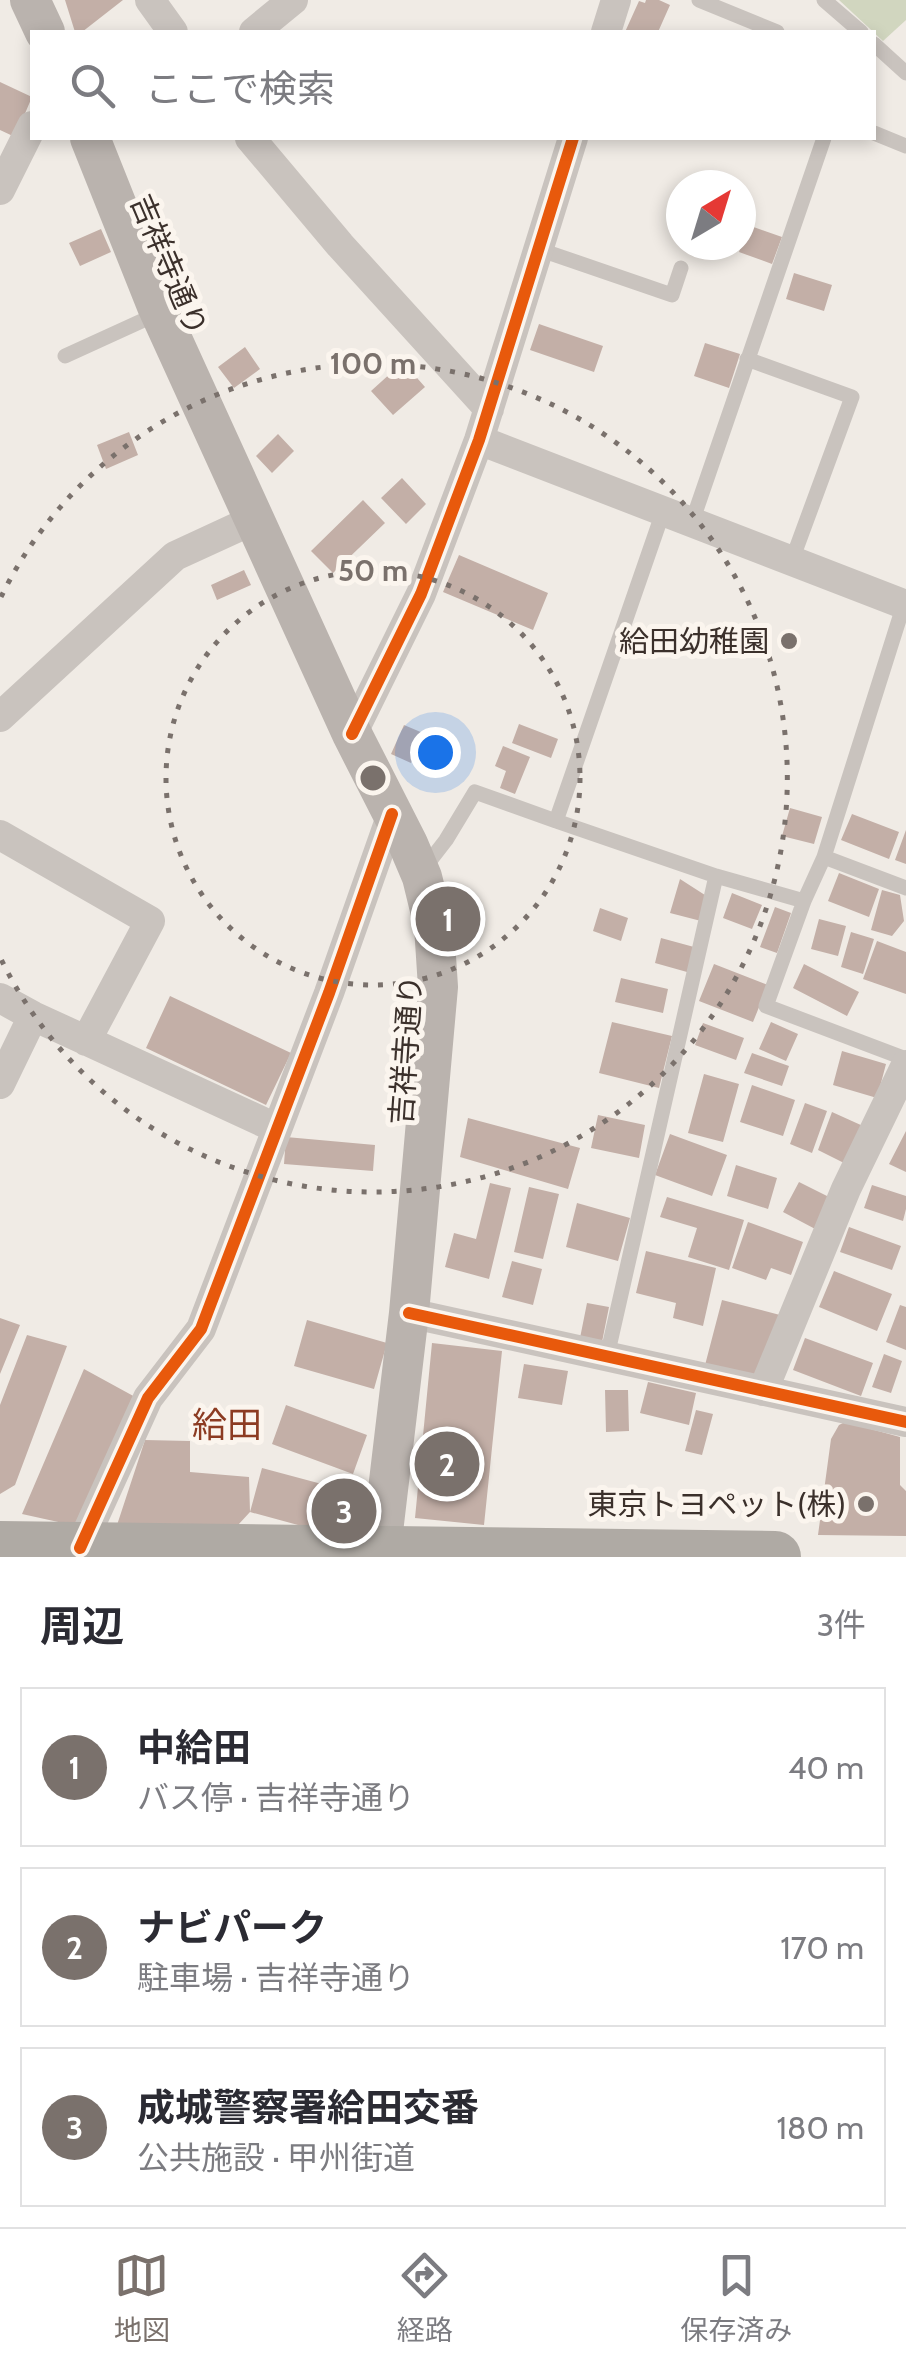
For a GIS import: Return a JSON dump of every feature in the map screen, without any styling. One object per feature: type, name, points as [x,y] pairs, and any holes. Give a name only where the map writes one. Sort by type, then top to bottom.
[{"type":"highway","points":[[0,1547],[776,1557]]},
{"type":"main road","points":[[30,0],[44,30]]},
{"type":"main road","name":"吉祥寺通り","points":[[91,140],[160,313],[430,902],[438,987],[409,1312],[380,1554]]},
{"type":"street","points":[[150,0],[172,30]]},
{"type":"street","points":[[256,30],[293,0]]},
{"type":"street","points":[[607,30],[616,0]]},
{"type":"street","points":[[0,190],[30,130]]},
{"type":"street","points":[[252,140],[340,245],[490,409]]},
{"type":"street","points":[[352,734],[422,594],[490,409],[572,140]]},
{"type":"street","points":[[479,440],[905,604]]},
{"type":"street","points":[[0,717],[175,556],[253,520]]},
{"type":"street","points":[[0,814],[4,820],[0,833],[150,921],[86,1040]]},
{"type":"street","points":[[80,1548],[148,1398],[201,1329],[329,993],[392,814]]},
{"type":"street","points":[[0,998],[276,1128]]},
{"type":"street","points":[[0,1084],[33,1016]]},
{"type":"street","points":[[763,1391],[846,1188],[906,1062]]},
{"type":"street","points":[[409,1312],[906,1422]]},
{"type":"lane","points":[[699,0],[772,30]]},
{"type":"lane","points":[[824,0],[858,30]]},
{"type":"lane","points":[[876,46],[906,73]]},
{"type":"lane","points":[[876,134],[906,146]]},
{"type":"lane","points":[[556,820],[678,517],[747,359],[823,140]]},
{"type":"lane","points":[[538,249],[672,295],[681,268]]},
{"type":"lane","points":[[65,356],[160,313]]},
{"type":"lane","points":[[747,359],[852,397],[792,560]]},
{"type":"lane","points":[[905,604],[824,857],[766,1006],[906,1062]]},
{"type":"lane","points":[[420,873],[475,792],[716,876],[804,902]]},
{"type":"lane","points":[[824,857],[906,888]]},
{"type":"lane","points":[[607,1356],[716,876]]},
{"type":"green space","points":[[839,0],[906,0],[906,20],[883,41],[876,30],[871,30]]},
{"type":"building","points":[[65,0],[123,0],[85,30],[74,30]]},
{"type":"building","points":[[659,0],[670,5],[659,30],[626,30],[639,1]]},
{"type":"building","points":[[0,82],[30,96],[30,102],[15,137],[0,130]]},
{"type":"building","points":[[756,228],[782,237],[772,264],[756,258]]},
{"type":"building","points":[[101,229],[111,252],[80,266],[69,243]]},
{"type":"building","points":[[794,273],[832,285],[824,311],[786,299]]},
{"type":"building","points":[[539,324],[603,346],[594,372],[530,350]]},
{"type":"building","points":[[705,343],[740,354],[729,388],[694,376]]},
{"type":"building","points":[[245,347],[260,369],[234,388],[218,367]]},
{"type":"building","points":[[403,362],[425,387],[393,415],[371,391]]},
{"type":"building","points":[[129,432],[138,455],[106,469],[97,445]]},
{"type":"building","points":[[278,434],[294,451],[272,473],[256,456]]},
{"type":"building","points":[[402,478],[426,504],[406,524],[381,498]]},
{"type":"building","points":[[363,500],[385,523],[333,573],[311,551]]},
{"type":"building","points":[[459,555],[548,593],[533,630],[443,592]]},
{"type":"building","points":[[244,570],[251,585],[217,600],[211,585]]},
{"type":"building","points":[[519,724],[558,739],[551,758],[512,743]]},
{"type":"building","points":[[404,725],[423,733],[411,763],[391,754]]},
{"type":"building","points":[[503,746],[530,757],[515,794],[500,788],[506,771],[495,766]]},
{"type":"building","points":[[790,808],[822,817],[814,844],[782,836]]},
{"type":"building","points":[[852,814],[899,832],[889,859],[841,840]]},
{"type":"building","points":[[906,830],[906,864],[895,860]]},
{"type":"building","points":[[839,873],[879,889],[869,917],[828,901]]},
{"type":"building","points":[[680,879],[708,897],[701,921],[670,913]]},
{"type":"building","points":[[882,890],[900,895],[904,921],[892,936],[871,930]]},
{"type":"building","points":[[732,893],[762,905],[752,929],[723,918]]},
{"type":"building","points":[[775,907],[791,913],[777,953],[760,947]]},
{"type":"building","points":[[600,908],[628,918],[621,941],[593,931]]},
{"type":"building","points":[[819,919],[846,926],[838,956],[811,949]]},
{"type":"building","points":[[851,932],[874,939],[863,974],[841,967]]},
{"type":"building","points":[[661,938],[694,947],[687,972],[655,963]]},
{"type":"building","points":[[877,941],[906,952],[906,994],[863,979]]},
{"type":"building","points":[[714,964],[768,985],[753,1022],[699,1001]]},
{"type":"building","points":[[804,964],[859,992],[847,1016],[793,988]]},
{"type":"building","points":[[621,978],[668,989],[663,1013],[615,1002]]},
{"type":"building","points":[[170,996],[291,1053],[266,1105],[146,1048]]},
{"type":"building","points":[[612,1022],[672,1036],[659,1088],[599,1073]]},
{"type":"building","points":[[771,1022],[798,1034],[786,1061],[759,1049]]},
{"type":"building","points":[[703,1023],[744,1038],[736,1060],[695,1045]]},
{"type":"building","points":[[842,1051],[886,1064],[877,1098],[833,1085]]},
{"type":"building","points":[[752,1053],[789,1066],[782,1086],[744,1073]]},
{"type":"building","points":[[704,1074],[739,1084],[723,1142],[688,1133]]},
{"type":"building","points":[[752,1085],[795,1100],[783,1136],[740,1122]]},
{"type":"building","points":[[805,1103],[827,1111],[812,1153],[790,1144]]},
{"type":"building","points":[[832,1112],[863,1126],[846,1164],[818,1150]]},
{"type":"building","points":[[598,1115],[645,1125],[639,1158],[591,1148]]},
{"type":"building","points":[[468,1118],[580,1148],[568,1189],[460,1157]]},
{"type":"building","points":[[906,1131],[906,1172],[889,1164]]},
{"type":"building","points":[[670,1134],[727,1155],[712,1196],[655,1175]]},
{"type":"building","points":[[286,1137],[375,1145],[373,1171],[284,1164]]},
{"type":"building","points":[[736,1165],[777,1178],[768,1209],[727,1196]]},
{"type":"building","points":[[799,1182],[835,1200],[819,1231],[783,1212]]},
{"type":"building","points":[[490,1183],[511,1188],[489,1279],[445,1267],[454,1233],[476,1239]]},
{"type":"building","points":[[872,1185],[906,1196],[903,1221],[864,1208]]},
{"type":"building","points":[[529,1187],[559,1194],[543,1259],[514,1252]]},
{"type":"building","points":[[667,1197],[744,1220],[729,1270],[688,1257],[697,1228],[660,1217]]},
{"type":"building","points":[[577,1203],[630,1218],[618,1261],[566,1247]]},
{"type":"building","points":[[748,1222],[803,1242],[791,1275],[771,1268],[766,1280],[732,1268]]},
{"type":"building","points":[[849,1227],[901,1246],[892,1270],[840,1252]]},
{"type":"building","points":[[646,1251],[716,1268],[703,1326],[673,1318],[676,1303],[636,1293]]},
{"type":"building","points":[[512,1261],[542,1269],[533,1305],[502,1297]]},
{"type":"building","points":[[834,1271],[892,1294],[877,1331],[819,1307]]},
{"type":"building","points":[[722,1300],[780,1315],[762,1384],[704,1369]]},
{"type":"building","points":[[587,1303],[609,1307],[601,1347],[579,1343]]},
{"type":"building","points":[[900,1305],[906,1307],[906,1350],[886,1342]]},
{"type":"building","points":[[0,1318],[20,1325],[0,1374]]},
{"type":"building","points":[[307,1320],[387,1343],[374,1389],[294,1366]]},
{"type":"building","points":[[27,1335],[67,1346],[15,1485],[0,1494],[0,1405]]},
{"type":"building","points":[[805,1338],[873,1363],[861,1396],[793,1370]]},
{"type":"building","points":[[432,1343],[502,1351],[484,1525],[415,1518]]},
{"type":"building","points":[[884,1354],[902,1361],[891,1393],[872,1387]]},
{"type":"building","points":[[524,1364],[568,1371],[562,1405],[518,1398]]},
{"type":"building","points":[[84,1369],[137,1398],[81,1527],[22,1514]]},
{"type":"building","points":[[648,1382],[696,1393],[689,1425],[640,1413]]},
{"type":"building","points":[[605,1390],[628,1390],[629,1431],[606,1432]]},
{"type":"building","points":[[286,1405],[367,1435],[353,1474],[272,1444]]},
{"type":"building","points":[[696,1410],[713,1414],[702,1455],[685,1451]]},
{"type":"building","points":[[845,1422],[900,1437],[906,1536],[818,1535],[831,1439]]},
{"type":"building","points":[[145,1440],[190,1441],[190,1472],[249,1477],[250,1512],[238,1525],[117,1525]]},
{"type":"building","points":[[262,1468],[359,1494],[346,1538],[250,1512]]},
{"type":"cycle path","points":[[352,734],[421,594],[479,440],[572,140]]},
{"type":"cycle path","points":[[80,1548],[148,1398],[201,1329],[329,993],[392,814]]},
{"type":"cycle path","points":[[409,1313],[906,1422]]},
{"type":"place","name":"給田幼稚園","points":[[789,641]]},
{"type":"place","name":"中給田","points":[[448,919]]},
{"type":"place","name":"ナビパーク","points":[[447,1464]]},
{"type":"place","name":"東京トヨペット(株)","points":[[866,1504]]},
{"type":"place","name":"成城警察署給田交番","points":[[344,1511]]},
{"type":"district","name":"給田","points":[[227,1424]]}]
